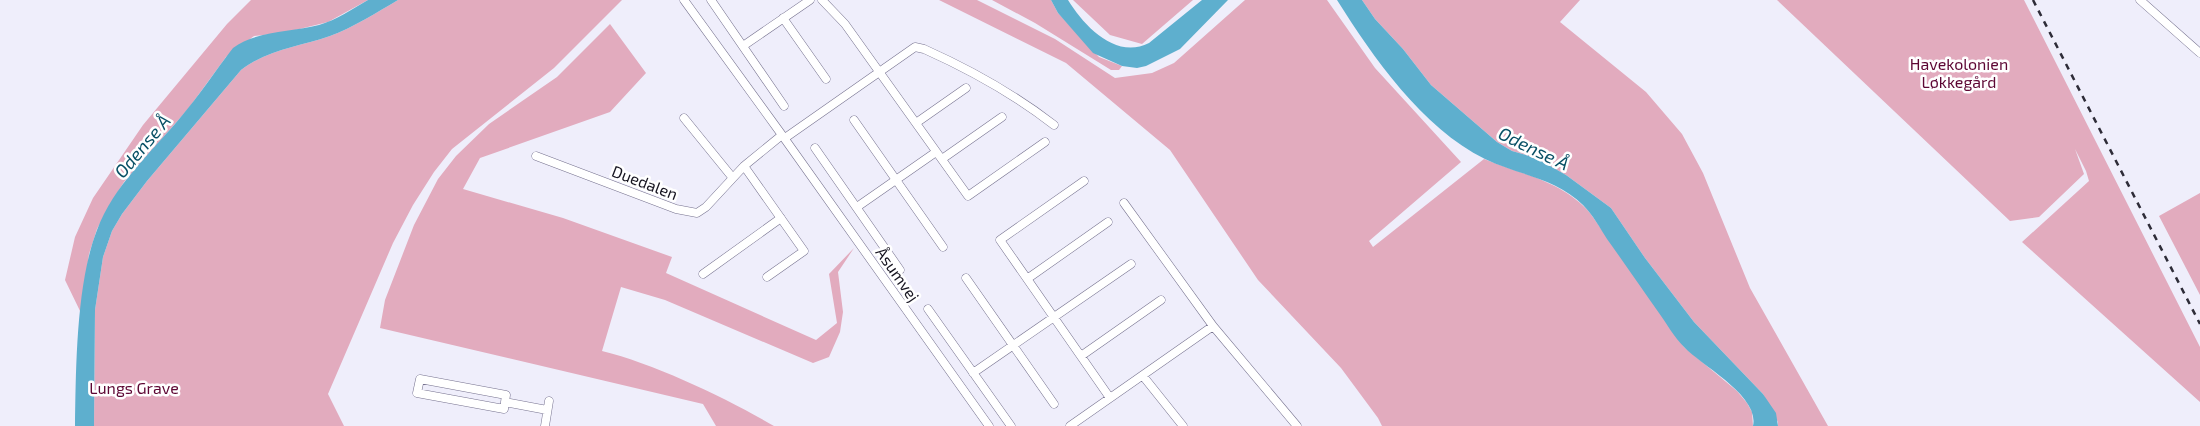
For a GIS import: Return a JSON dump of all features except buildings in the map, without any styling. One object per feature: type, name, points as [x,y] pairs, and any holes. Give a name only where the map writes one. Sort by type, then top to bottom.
[{"type":"street","name":"Åsumvej","points":[[684,0],[784,136],[988,426]]},
{"type":"street","points":[[711,0],[784,106]]},
{"type":"street","points":[[743,46],[810,0]]},
{"type":"street","points":[[822,0],[845,24],[968,196],[1046,142]]},
{"type":"street","points":[[2140,0],[2200,53]]},
{"type":"street","points":[[783,18],[826,79]]},
{"type":"street","points":[[784,136],[910,50],[919,47],[978,75],[1021,101],[1054,125]]},
{"type":"street","points":[[916,123],[966,88]]},
{"type":"street","points":[[942,159],[1002,117]]},
{"type":"street","points":[[684,118],[732,177]]},
{"type":"street","points":[[854,120],[943,246]]},
{"type":"street","name":"Duedalen","points":[[536,156],[691,213],[697,213],[706,207],[744,166],[784,136]]},
{"type":"street","name":"Åsumvej","points":[[815,148],[900,270]]},
{"type":"street","points":[[857,207],[936,152]]},
{"type":"street","points":[[744,166],[804,251],[767,277]]},
{"type":"street","points":[[1084,181],[1000,240],[1110,398]]},
{"type":"street","points":[[1124,203],[1213,326],[1297,426]]},
{"type":"street","points":[[703,274],[781,218]]},
{"type":"street","points":[[1027,279],[1108,222]]},
{"type":"street","points":[[973,373],[1131,264]]},
{"type":"street","points":[[966,278],[1054,404]]},
{"type":"street","points":[[1081,356],[1161,300]]},
{"type":"street","name":"Åsumvej","points":[[928,310],[1011,426]]},
{"type":"street","points":[[1072,426],[1213,326]]},
{"type":"street","points":[[1143,376],[1183,426]]},
{"type":"street","points":[[420,380],[506,395],[505,402],[504,408],[417,393],[420,380]]},
{"type":"street","points":[[545,426],[549,401]]},
{"type":"street","points":[[505,402],[547,410]]},
{"type":"green space","points":[[251,0],[368,0],[328,22],[283,33],[254,36],[226,57],[188,109],[124,182],[109,206],[97,229],[89,254],[81,313],[65,280],[75,237],[93,198],[143,125],[227,24]]},
{"type":"green space","name":"Lungs Grave","points":[[398,0],[622,0],[554,68],[452,149],[434,172],[413,205],[393,243],[328,394],[344,426],[94,426],[95,310],[103,257],[112,231],[122,214],[147,181],[241,70],[262,57],[339,32],[365,20]]},
{"type":"green space","points":[[939,0],[977,0],[1055,39],[1115,78],[1152,73],[1174,63],[1245,0],[1327,0],[1375,68],[1461,162],[1369,241],[1373,247],[1484,159],[1554,186],[1579,202],[1590,213],[1684,347],[1737,391],[1747,403],[1752,412],[1753,426],[1382,426],[1341,368],[1258,280],[1170,150],[1066,63]]},
{"type":"green space","points":[[992,0],[1051,0],[1058,13],[1099,57],[1122,66],[1119,70],[1111,70],[1035,23]]},
{"type":"green space","points":[[1073,0],[1193,0],[1142,44],[1110,35]]},
{"type":"green space","points":[[1362,0],[1580,0],[1560,22],[1646,92],[1682,134],[1703,173],[1750,288],[1828,426],[1778,426],[1778,422],[1763,394],[1694,322],[1645,258],[1611,208],[1566,175],[1536,158],[1512,151],[1497,142],[1431,85],[1403,49],[1375,19]]},
{"type":"green space","name":"Havekolonien Løkkegård","points":[[1777,0],[2024,0],[2200,347],[2200,402],[2022,242],[2089,181],[2075,149],[2084,174],[2039,217],[2010,221]]},
{"type":"green space","points":[[610,24],[646,73],[610,112],[480,158],[463,189],[563,218],[672,257],[666,273],[816,340],[837,323],[829,274],[854,248],[838,272],[843,312],[840,332],[829,357],[813,363],[665,300],[621,287],[602,351],[644,364],[690,383],[774,426],[716,426],[703,404],[380,328],[385,300],[414,225],[438,179],[456,156],[489,124],[557,77]]},
{"type":"green space","points":[[2200,193],[2200,295],[2159,216]]},
{"type":"water","points":[[368,0],[398,0],[365,20],[339,32],[262,57],[241,70],[147,181],[122,214],[112,231],[103,257],[95,310],[94,426],[75,426],[78,326],[85,275],[97,230],[104,214],[123,184],[187,110],[233,48],[242,42],[263,35],[326,23]]},
{"type":"water","points":[[1051,0],[1068,0],[1083,20],[1102,38],[1113,44],[1137,47],[1149,43],[1202,0],[1228,0],[1180,49],[1146,66],[1137,68],[1122,66],[1093,53],[1058,13]]},
{"type":"water","points":[[1337,0],[1362,0],[1375,19],[1403,49],[1431,85],[1497,142],[1512,151],[1536,158],[1566,175],[1611,208],[1645,258],[1694,322],[1763,394],[1776,413],[1778,426],[1753,426],[1753,415],[1748,404],[1728,382],[1692,355],[1680,343],[1583,205],[1572,196],[1549,183],[1485,159],[1462,146],[1440,129],[1420,110],[1383,67],[1366,45]]},
{"type":"railway","points":[[2033,0],[2200,324]]},
{"type":"water label","name":"Odense Å","points":[[142,146]]},
{"type":"water label","name":"Odense Å","points":[[1534,148]]}]
